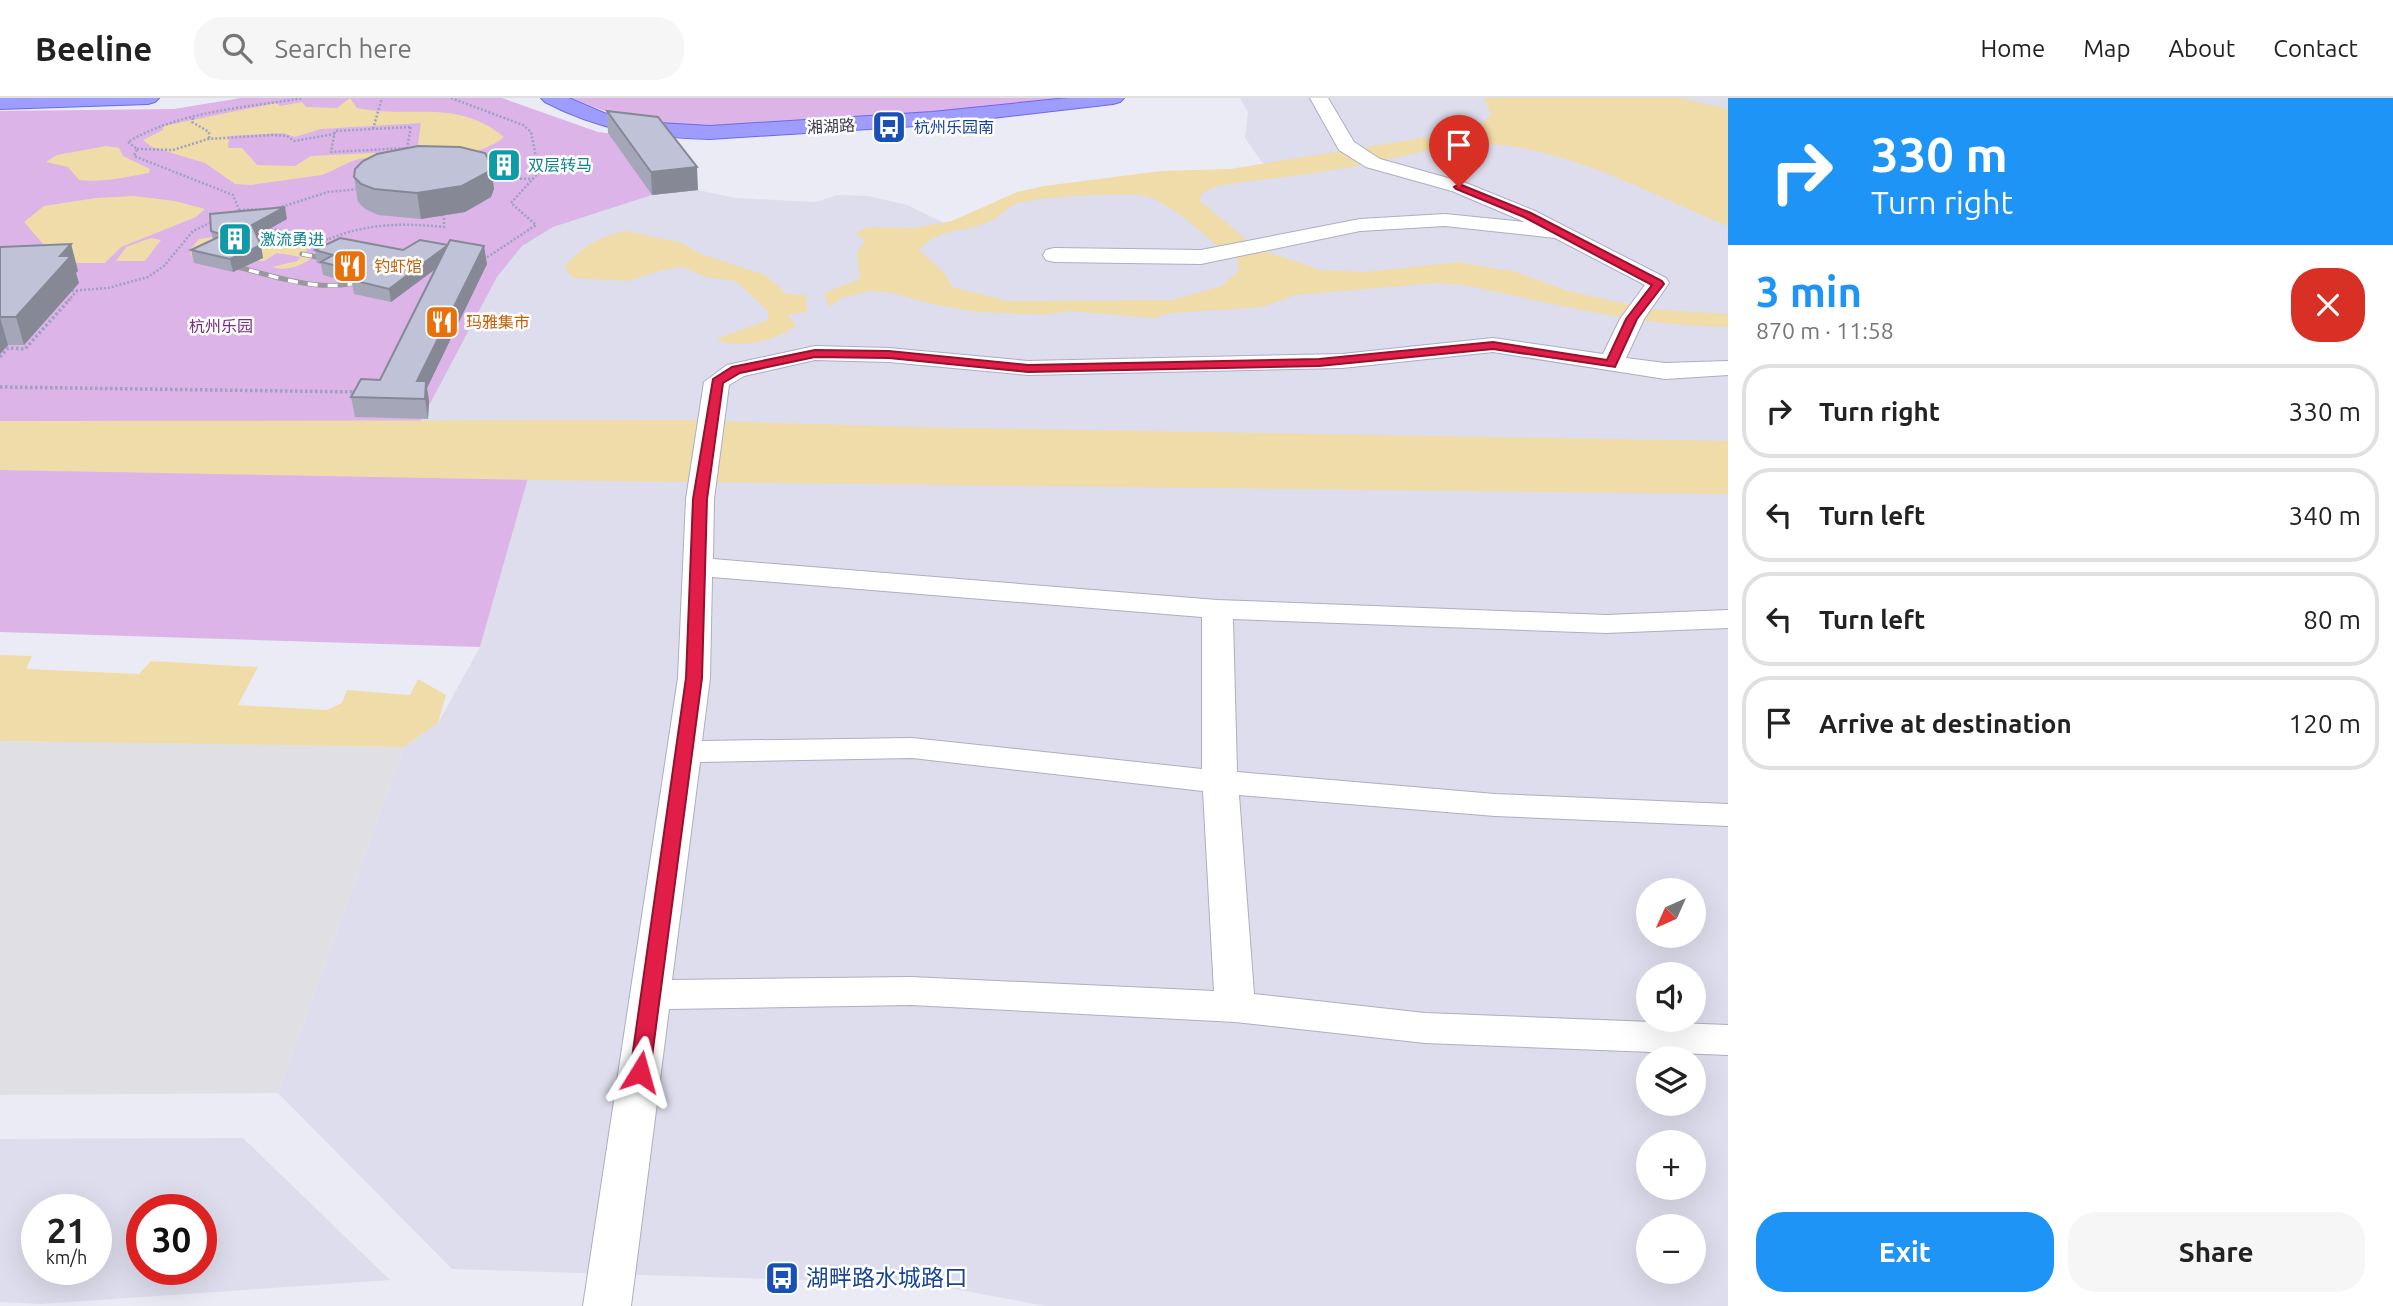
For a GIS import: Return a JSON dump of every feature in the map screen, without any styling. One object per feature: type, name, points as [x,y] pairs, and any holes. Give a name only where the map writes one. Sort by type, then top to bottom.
[{"type":"main road","points":[[0,103],[148,98]]},
{"type":"main road","name":"湘湖路","points":[[552,98],[601,119],[641,129],[696,131],[914,122],[1010,113],[1113,98]]},
{"type":"street","points":[[1319,98],[1346,146],[1373,163],[1459,187],[1561,232],[1658,284],[1638,311],[1611,364]]},
{"type":"street","points":[[1445,220],[1458,205],[1459,187]]},
{"type":"street","points":[[1054,255],[1201,257],[1360,225],[1445,220],[1561,232]]},
{"type":"street","points":[[607,1306],[694,678],[701,493],[717,382],[736,370],[815,353],[901,355],[1028,368],[1290,364],[1493,345],[1665,371],[1728,368]]},
{"type":"street","points":[[698,568],[1217,609],[1606,624],[1728,618]]},
{"type":"street","points":[[1217,609],[1220,782],[1235,1007]]},
{"type":"street","points":[[684,752],[912,748],[1220,782],[1495,806],[1728,816]]},
{"type":"street","points":[[651,995],[911,991],[1235,1007],[1425,1028],[1728,1040]]},
{"type":"path","points":[[303,98],[193,118],[142,131],[128,142],[137,149],[173,150],[208,139],[273,135],[287,136],[294,141],[335,134]]},
{"type":"path","points":[[373,128],[383,98]]},
{"type":"path","points":[[451,98],[523,125],[531,132],[539,172],[511,203],[536,225],[479,262]]},
{"type":"path","points":[[193,118],[192,122],[209,132],[211,135],[208,139]]},
{"type":"path","points":[[411,127],[407,148],[331,152],[335,131],[373,128],[411,127]]},
{"type":"path","points":[[137,149],[134,156],[233,195],[239,210]]},
{"type":"path","points":[[481,180],[533,179]]},
{"type":"path","points":[[60,292],[108,288],[148,277],[164,266],[193,231],[230,213],[280,208],[342,187],[366,189]]},
{"type":"path","points":[[329,239],[356,226],[373,223],[444,227],[444,218],[438,209],[450,206]]},
{"type":"path","points":[[230,213],[240,218]]},
{"type":"path","points":[[261,226],[329,239],[336,243]]},
{"type":"path","points":[[0,357],[8,348],[25,349],[78,290]]},
{"type":"path","points":[[0,387],[362,392]]},
{"type":"shaded area","points":[[350,98],[357,108],[452,114],[486,125],[504,137],[482,149],[452,156],[407,161],[361,159],[322,175],[251,185],[235,184],[205,163],[152,147],[143,140],[163,130],[163,126],[276,103],[280,106],[302,102],[306,107],[337,108]],"holes":[[[421,123],[417,151],[311,156],[295,166],[257,165],[242,148],[228,148],[229,136],[283,133],[295,137],[321,129]]]},
{"type":"shaded area","points":[[1240,98],[1728,98],[1728,447],[416,428],[497,277],[522,246],[553,227],[652,195],[698,190],[735,198],[816,202],[837,195],[868,196],[907,205],[951,226],[1036,194],[1268,171],[1245,138],[1248,112]]},
{"type":"shaded area","points":[[1484,98],[1680,98],[1728,109],[1728,226],[1646,190],[1560,157],[1488,144],[1441,148],[1341,169],[1217,186],[1202,193],[1199,200],[1253,245],[1219,248],[1186,220],[1149,197],[1104,195],[1025,201],[1015,204],[992,220],[934,238],[919,250],[945,274],[952,287],[1008,301],[1172,300],[1222,286],[1239,270],[1236,256],[1267,252],[1321,270],[1365,272],[1459,262],[1516,272],[1568,291],[1649,309],[1728,314],[1728,327],[1628,318],[1464,285],[1436,283],[1296,295],[1262,307],[1172,313],[1154,318],[1068,311],[1044,315],[977,312],[892,293],[870,291],[841,298],[829,307],[824,293],[860,279],[857,251],[865,241],[855,233],[868,227],[914,228],[952,221],[1017,192],[1044,186],[1161,171],[1230,169],[1478,129],[1491,114]]},
{"type":"shaded area","points":[[106,146],[119,148],[123,156],[150,169],[149,173],[88,181],[79,180],[68,167],[46,162],[57,155]]},
{"type":"shaded area","points":[[134,196],[175,201],[205,209],[196,217],[121,247],[105,263],[33,263],[44,245],[24,222],[44,206],[96,198]]},
{"type":"shaded area","points":[[627,231],[682,243],[701,254],[765,275],[787,294],[806,295],[807,312],[788,315],[796,326],[778,336],[735,344],[716,339],[768,320],[768,311],[735,281],[706,277],[682,267],[629,281],[573,278],[564,267],[592,243]]},
{"type":"shaded area","points":[[228,235],[320,240],[305,251],[314,256],[310,260],[288,268],[272,267],[297,261],[301,257],[277,253],[264,261],[196,259],[191,255],[190,250],[199,239]]},
{"type":"shaded area","points":[[151,238],[161,240],[145,261],[116,261],[126,247]]},
{"type":"shaded area","points":[[683,420],[910,427],[1728,441],[1728,494],[596,481],[0,470],[0,421]]},
{"type":"shaded area","points":[[536,450],[1728,478],[1728,1306],[1046,1306],[928,1284],[452,1269],[278,1093],[404,747],[438,723],[480,647]]},
{"type":"shaded area","points":[[0,655],[32,656],[26,669],[139,674],[151,661],[258,667],[238,705],[327,710],[342,703],[347,690],[410,695],[418,679],[446,695],[438,723],[404,747],[0,741]]},
{"type":"shaded area","points":[[0,741],[404,747],[278,1093],[0,1095]]},
{"type":"shaded area","points":[[243,1138],[390,1280],[40,1304],[0,1302],[0,1139]]},
{"type":"green space","name":"杭州乐园","points":[[241,98],[502,98],[598,132],[659,139],[698,190],[652,195],[553,227],[522,246],[497,277],[407,447],[536,450],[480,647],[0,632],[0,111],[174,109]]},
{"type":"green space","points":[[572,98],[1090,98],[950,113],[792,125],[717,127],[643,120],[607,112]]},
{"type":"building","points":[[607,111],[658,117],[697,167],[651,172]]},
{"type":"building","points":[[418,146],[460,147],[485,153],[491,164],[488,172],[462,186],[417,193],[374,189],[361,184],[354,177],[355,169],[363,161],[377,154]]},
{"type":"building","points":[[285,207],[252,225],[261,245],[230,259],[191,250],[223,235],[211,231],[210,214]]},
{"type":"building","points":[[340,238],[403,250],[420,240],[448,245],[389,289],[352,280],[365,273],[321,262],[333,255],[315,250]]},
{"type":"building","points":[[450,240],[484,246],[417,381],[426,381],[425,399],[351,397],[361,379],[380,380]]},
{"type":"building","points":[[71,244],[60,256],[71,256],[16,317],[0,317],[0,247]]},
{"type":"railway","points":[[302,254],[336,261]]},
{"type":"railway","points":[[230,265],[317,285],[335,286],[369,279]]},
{"type":"place","name":"杭州乐园南","points":[[889,127]]},
{"type":"place","name":"双层转马","points":[[504,165]]},
{"type":"place","name":"激流勇进","points":[[235,239]]},
{"type":"place","name":"钓虾馆","points":[[350,266]]},
{"type":"place","name":"玛雅集市","points":[[442,322]]},
{"type":"place","name":"湖畔路水城路口","points":[[782,1278]]},
{"type":"route","points":[[640,1072],[694,678],[700,499],[717,382],[736,370],[815,353],[963,360],[1028,368],[1342,361],[1493,345],[1611,364],[1632,319],[1658,284],[1528,215],[1459,187]]}]
